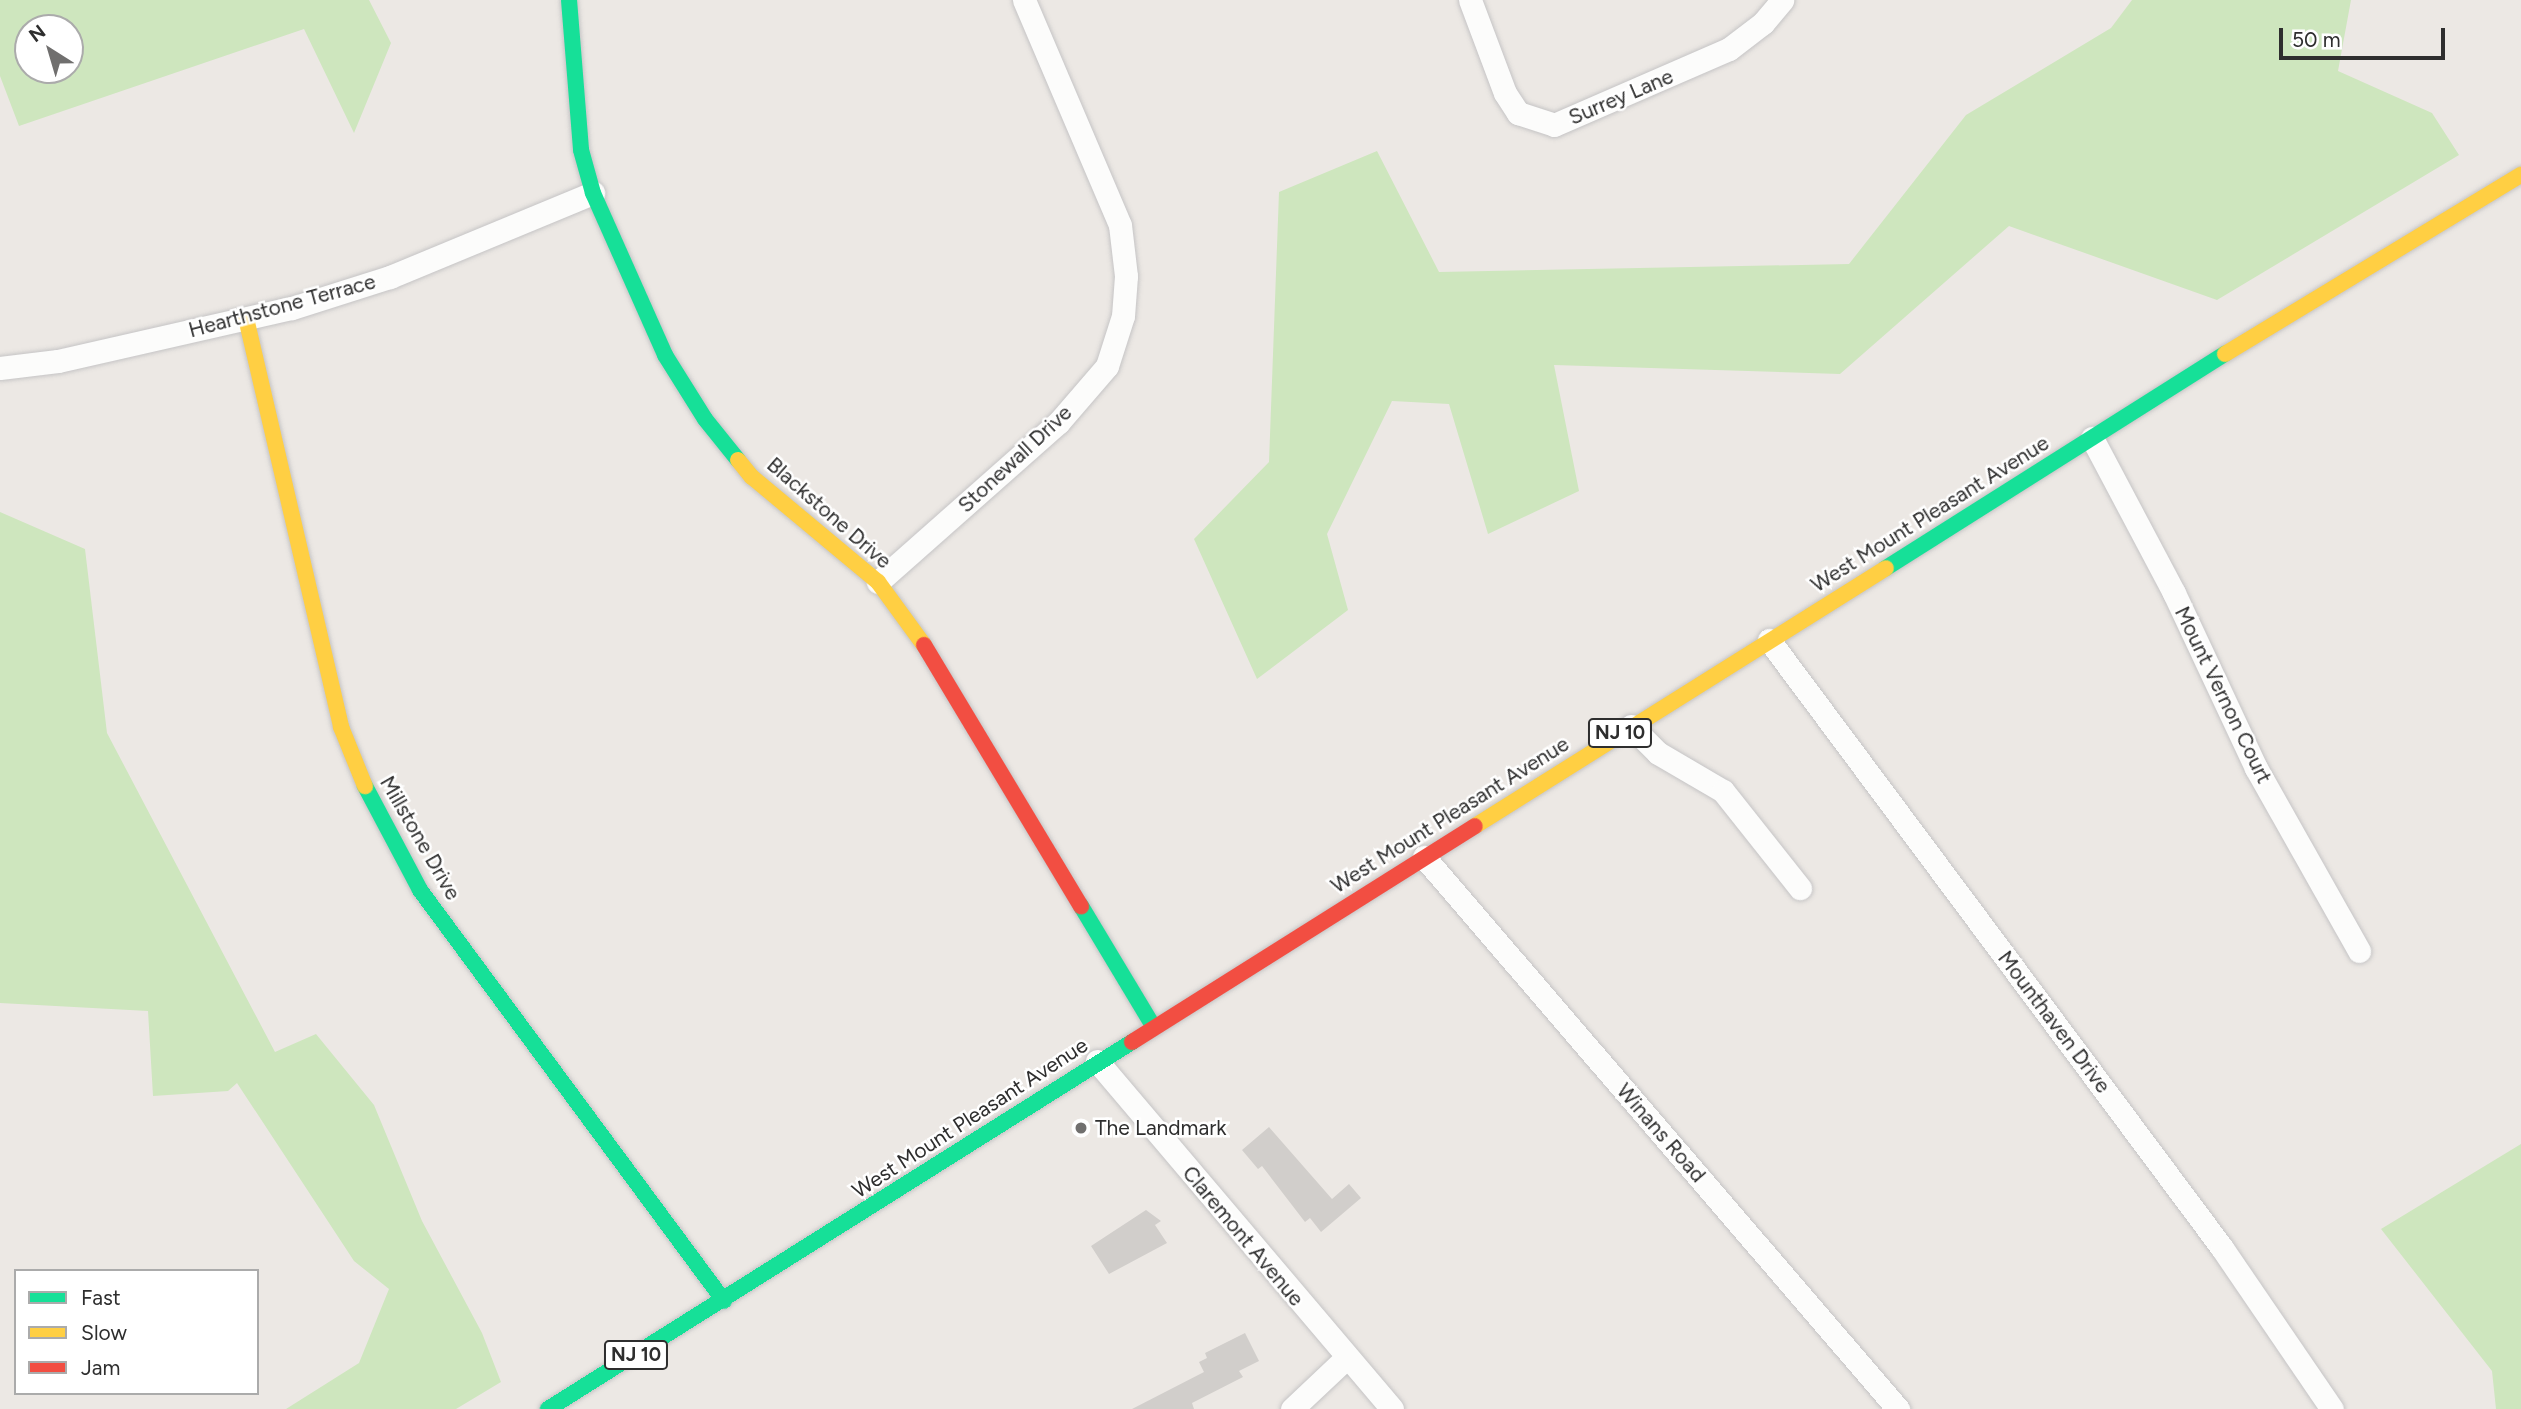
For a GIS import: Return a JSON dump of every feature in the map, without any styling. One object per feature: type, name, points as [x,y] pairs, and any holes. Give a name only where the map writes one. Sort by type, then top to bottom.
[{"type":"main road","name":"Blackstone Drive","points":[[569,0],[581,150],[593,193],[665,355],[705,419],[752,477],[878,582],[909,619],[1153,1026]]},
{"type":"main road","name":"West Mount Pleasant Avenue","points":[[548,1409],[724,1301],[1097,1061],[1631,726],[2092,438],[2521,175]]},
{"type":"main road","name":"Millstone Drive","points":[[246,318],[341,727],[374,807],[420,890],[724,1301]]},
{"type":"street","name":"Stonewall Drive","points":[[878,582],[1058,422],[1107,366],[1123,316],[1126,276],[1120,225],[1024,0]]},
{"type":"street","name":"Surrey Lane","points":[[1470,0],[1505,93],[1518,113],[1554,125],[1729,49],[1763,23],[1783,0]]},
{"type":"street","name":"Hearthstone Terrace","points":[[0,368],[58,361],[246,318],[390,277],[593,193]]},
{"type":"street","name":"Mount Vernon Court","points":[[2092,438],[2174,593],[2256,768],[2359,951]]},
{"type":"street","name":"Mounthaven Drive","points":[[1769,640],[2222,1248],[2332,1409]]},
{"type":"street","points":[[1631,726],[1658,753],[1723,791],[1800,888]]},
{"type":"street","name":"Winans Road","points":[[1423,857],[1898,1409]]},
{"type":"street","name":"Claremont Avenue","points":[[1097,1061],[1346,1359],[1392,1409]]},
{"type":"street","points":[[1292,1409],[1346,1359]]},
{"type":"green space","points":[[0,0],[369,0],[391,43],[354,133],[304,29],[19,126],[0,76]]},
{"type":"green space","points":[[2132,0],[2351,0],[2338,71],[2432,113],[2459,155],[2217,300],[2009,226],[1840,374],[1554,365],[1579,491],[1488,534],[1449,404],[1392,401],[1327,534],[1348,610],[1257,679],[1194,539],[1269,462],[1279,192],[1377,151],[1439,272],[1849,264],[1966,115],[2111,28]]},
{"type":"green space","points":[[0,512],[85,549],[107,733],[275,1052],[316,1034],[374,1105],[422,1221],[482,1333],[501,1382],[456,1409],[286,1409],[359,1363],[389,1289],[354,1261],[237,1083],[228,1091],[153,1096],[148,1011],[0,1003]]},
{"type":"green space","points":[[2521,1144],[2521,1409],[2496,1409],[2492,1371],[2381,1229]]},
{"type":"building","points":[[1269,1127],[1332,1199],[1349,1184],[1361,1198],[1321,1232],[1310,1218],[1305,1222],[1262,1166],[1258,1169],[1242,1150]]},
{"type":"building","points":[[1146,1210],[1161,1221],[1155,1225],[1167,1243],[1109,1274],[1091,1246]]},
{"type":"building","points":[[1245,1333],[1259,1361],[1239,1371],[1243,1377],[1192,1403],[1194,1409],[1132,1409],[1204,1372],[1199,1362],[1207,1358],[1205,1353]]},
{"type":"traffic: fast","points":[[569,0],[581,150],[593,193],[665,355],[705,419],[738,460]]},
{"type":"traffic: fast","points":[[1886,568],[2225,354]]},
{"type":"traffic: fast","points":[[365,786],[420,890],[724,1301]]},
{"type":"traffic: fast","points":[[1081,906],[1153,1026]]},
{"type":"traffic: fast","points":[[548,1409],[1132,1042]]},
{"type":"traffic: slow","points":[[2225,354],[2521,175]]},
{"type":"traffic: slow","points":[[246,318],[341,727],[365,786]]},
{"type":"traffic: slow","points":[[738,460],[752,477],[878,582],[924,645]]},
{"type":"traffic: slow","points":[[1475,826],[1886,568]]},
{"type":"traffic: jam","points":[[924,645],[1081,906]]},
{"type":"traffic: jam","points":[[1132,1042],[1475,826]]},
{"type":"place","name":"The Landmark","points":[[1081,1128]]}]
